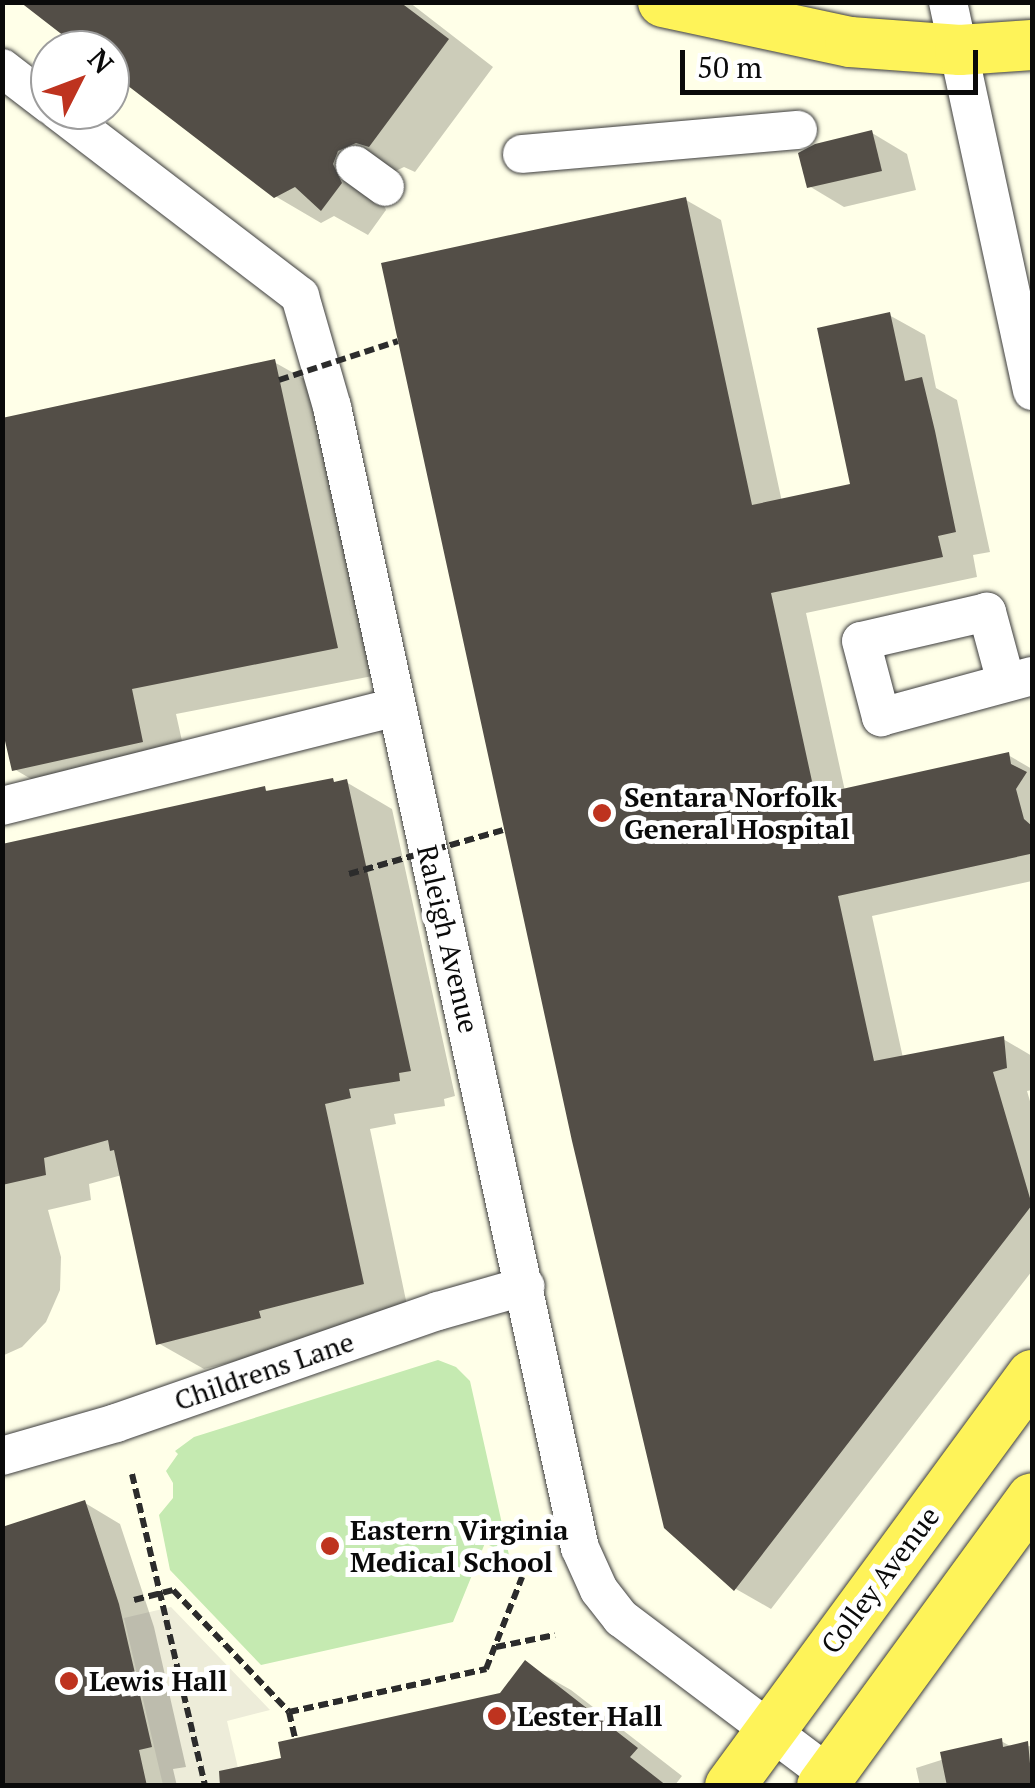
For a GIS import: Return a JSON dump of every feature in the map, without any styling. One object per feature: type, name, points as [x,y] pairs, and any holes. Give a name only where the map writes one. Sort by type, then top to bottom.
[{"type":"main road","points":[[663,2],[801,34],[954,26],[1032,45]]},
{"type":"main road","name":"Colley Avenue","points":[[730,1786],[1032,1376]]},
{"type":"main road","points":[[826,1780],[1032,1498]]},
{"type":"street","points":[[954,26],[1032,392]]},
{"type":"street","points":[[2,68],[30,90]]},
{"type":"street","name":"Raleigh Avenue","points":[[83,130],[300,296],[332,407],[394,707],[526,1286],[580,1548],[600,1590],[621,1618],[769,1730],[826,1780]]},
{"type":"street","points":[[522,154],[798,130]]},
{"type":"street","points":[[2,806],[394,707]]},
{"type":"street","name":"Childrens Lane","points":[[2,1456],[116,1423],[438,1311],[526,1286]]},
{"type":"path","points":[[280,380],[398,341]]},
{"type":"path","points":[[349,874],[503,830]]},
{"type":"path","points":[[132,1474],[206,1786]]},
{"type":"path","points":[[289,1712],[486,1668],[522,1577]]},
{"type":"path","points":[[134,1600],[173,1590],[289,1712],[295,1738]]},
{"type":"path","points":[[494,1647],[555,1635]]},
{"type":"green space","points":[[438,1360],[456,1367],[470,1381],[509,1555],[485,1543],[453,1622],[261,1665],[170,1570],[159,1515],[173,1498],[173,1483],[166,1471],[178,1454],[175,1451],[194,1437]]},
{"type":"shaded area","points":[[171,1607],[270,1710],[227,1721],[242,1785],[163,1785],[124,1618]]},
{"type":"building","points":[[20,2],[400,2],[449,39],[369,147],[356,143],[338,151],[333,164],[342,183],[321,211],[295,187],[274,198],[130,87],[130,30],[56,30]]},
{"type":"building","points":[[872,130],[882,171],[807,188],[798,153],[815,144]]},
{"type":"building","points":[[686,197],[752,505],[850,484],[817,328],[890,312],[905,381],[922,377],[935,431],[956,532],[938,536],[943,557],[771,593],[815,795],[1009,752],[1011,764],[1027,772],[1016,789],[1024,819],[1032,826],[1030,854],[838,896],[874,1061],[1004,1036],[1007,1068],[993,1072],[1032,1205],[734,1591],[664,1528],[572,1141],[381,263]]},
{"type":"building","points":[[275,359],[338,648],[132,689],[143,742],[12,771],[2,728],[2,418]]},
{"type":"building","points":[[333,778],[334,782],[347,779],[411,1071],[399,1073],[400,1081],[349,1089],[351,1098],[325,1104],[364,1284],[259,1311],[261,1318],[156,1345],[114,1150],[110,1151],[108,1140],[44,1158],[46,1175],[2,1185],[2,844],[265,786],[266,791]]},
{"type":"building","name":"Lewis Hall","points":[[85,1500],[119,1604],[152,1747],[139,1750],[147,1786],[2,1786],[2,1527]]},
{"type":"building","name":"Lester Hall","points":[[525,1660],[638,1748],[630,1757],[667,1786],[220,1786],[219,1771],[281,1758],[278,1742],[500,1693]]},
{"type":"building","points":[[1002,1738],[1003,1747],[1028,1741],[1032,1786],[947,1786],[940,1752]]},
{"type":"place","name":"Sentara Norfolk General Hospital","points":[[602,813]]},
{"type":"place","name":"Eastern Virginia Medical School","points":[[330,1546]]},
{"type":"place","name":"Lewis Hall","points":[[69,1681]]},
{"type":"place","name":"Lester Hall","points":[[497,1716]]}]
